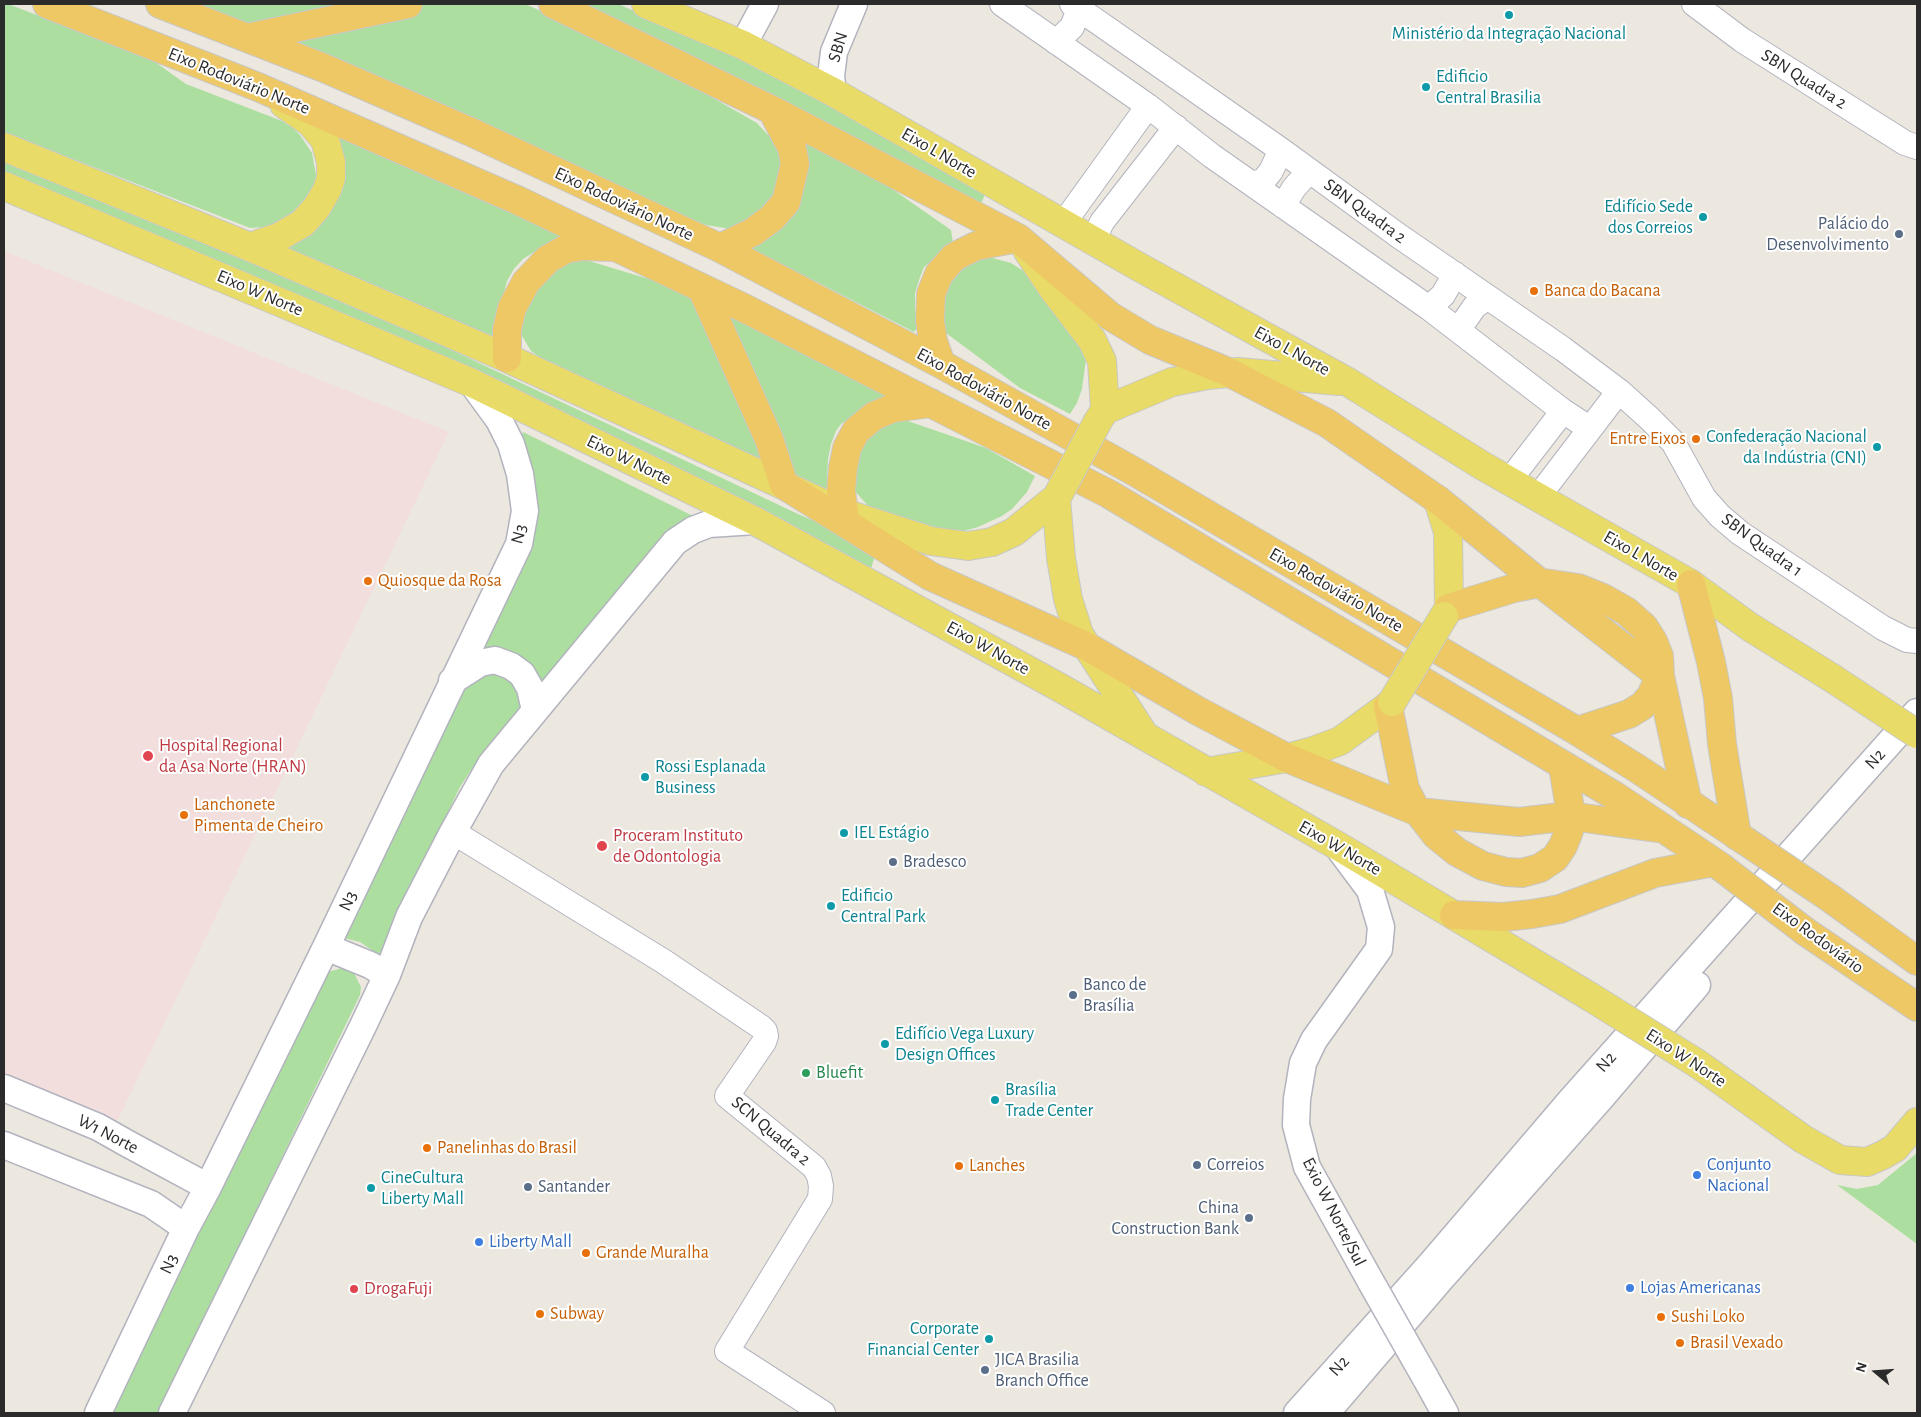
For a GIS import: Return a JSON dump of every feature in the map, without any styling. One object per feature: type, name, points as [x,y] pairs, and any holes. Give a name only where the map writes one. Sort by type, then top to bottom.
[{"type":"highway","name":"Eixo Rodoviário Norte","points":[[47,4],[258,86],[508,196],[702,288],[1109,494],[1615,796],[1718,864]]},
{"type":"highway","name":"Eixo Rodoviário Norte","points":[[160,4],[324,68],[471,132],[720,248],[941,364],[1135,472],[1577,731],[1638,769],[1740,838]]},
{"type":"highway","points":[[247,38],[408,4]]},
{"type":"highway","points":[[553,4],[772,110],[1018,238],[1110,316],[1150,340],[1228,372],[1327,423],[1438,500],[1540,583]]},
{"type":"highway","points":[[720,248],[760,227],[772,218],[786,202],[795,164],[792,148],[772,110]]},
{"type":"highway","points":[[941,364],[933,341],[930,321],[931,294],[939,274],[954,257],[976,246],[1018,238]]},
{"type":"highway","points":[[507,358],[507,330],[512,308],[526,282],[548,258],[566,249],[582,246],[620,248]]},
{"type":"highway","points":[[702,288],[768,439],[784,485]]},
{"type":"highway","points":[[844,513],[841,491],[843,468],[847,448],[856,431],[874,416],[893,408],[930,402]]},
{"type":"highway","name":"Eixo Rodoviário Norte","points":[[784,485],[930,576],[1088,647],[1198,711],[1287,758],[1418,812],[1520,822],[1570,816],[1665,829]]},
{"type":"highway","points":[[1446,612],[1514,588],[1540,583],[1578,588],[1603,598],[1626,611],[1644,627],[1653,641],[1659,656],[1660,676],[1688,804]]},
{"type":"highway","points":[[1690,584],[1711,662],[1718,698],[1722,744],[1740,838],[1830,898],[1917,961]]},
{"type":"highway","points":[[1577,731],[1629,714],[1642,706],[1651,696],[1660,676]]},
{"type":"highway","points":[[1390,704],[1405,789],[1418,812],[1436,835],[1457,852],[1483,866],[1506,872],[1522,873],[1540,868],[1555,858],[1563,846],[1570,816],[1563,766]]},
{"type":"highway","points":[[1454,914],[1503,917],[1560,909],[1655,873],[1718,864]]},
{"type":"highway","name":"Eixo Rodoviário","points":[[1718,864],[1806,932],[1917,1007]]},
{"type":"highway","points":[[1868,926],[1917,951]]},
{"type":"highway","points":[[1867,973],[1917,1027]]},
{"type":"main road","name":"Eixo L Norte","points":[[646,4],[743,46],[833,92],[1093,241],[1348,382],[1509,480],[1690,584],[1750,627],[1917,734]]},
{"type":"main road","points":[[743,46],[765,4]]},
{"type":"main road","name":"SBN","points":[[833,92],[830,76],[834,52],[854,4]]},
{"type":"main road","points":[[250,247],[278,237],[303,223],[317,207],[326,190],[330,178],[331,162],[325,140],[311,123],[258,86]]},
{"type":"main road","points":[[4,147],[250,247],[507,358],[844,513],[931,541],[968,546],[992,542],[1014,532],[1057,496],[1102,416],[1102,362],[1092,340],[1053,289],[1018,238]]},
{"type":"main road","name":"Eixo W Norte","points":[[4,186],[472,383],[755,521],[1057,686],[1454,914],[1698,1064],[1803,1139],[1840,1160],[1867,1162],[1882,1155],[1895,1148],[1917,1122]]},
{"type":"main road","points":[[1102,416],[1172,382],[1228,372],[1348,382]]},
{"type":"main road","name":"N3","points":[[98,1413],[186,1228],[208,1188],[326,948],[519,544],[525,511],[520,474],[511,444],[499,420],[472,383]]},
{"type":"main road","points":[[1057,496],[1061,558],[1068,599],[1079,634],[1147,738]]},
{"type":"main road","points":[[1206,772],[1287,758],[1313,751],[1340,741],[1390,704],[1446,612],[1448,532],[1438,500]]},
{"type":"main road","points":[[172,1413],[387,975],[409,917],[453,832],[492,764],[675,542],[693,530],[709,524],[755,521]]},
{"type":"main road","points":[[452,681],[480,663],[495,660],[511,666],[522,674],[530,688],[535,710]]},
{"type":"main road","name":"N2","points":[[1307,1412],[1572,1099],[1917,712]]},
{"type":"main road","name":"N2","points":[[1307,1412],[1440,1280],[1602,1097],[1823,839],[1917,738]]},
{"type":"main road","name":"Exio W Norte/Sul","points":[[1338,846],[1370,890],[1381,926],[1379,948],[1314,1040],[1303,1063],[1297,1099],[1296,1125],[1306,1167],[1445,1413]]},
{"type":"main road","points":[[326,948],[387,975]]},
{"type":"main road","name":"W1 Norte","points":[[4,1088],[98,1127],[208,1188]]},
{"type":"main road","points":[[4,1145],[151,1204],[186,1228]]},
{"type":"main road","points":[[151,1204],[166,1164]]},
{"type":"street","points":[[1002,4],[1148,106],[1212,156],[1430,308],[1563,411],[1589,428]]},
{"type":"street","name":"SBN Quadra 2","points":[[1694,4],[1742,40],[1905,143],[1917,147]]},
{"type":"street","points":[[1065,48],[1076,6]]},
{"type":"street","name":"SBN Quadra 2","points":[[1076,6],[1487,298],[1563,349],[1618,390]]},
{"type":"street","points":[[1065,48],[1090,30],[1101,25]]},
{"type":"street","points":[[1063,224],[1148,106]]},
{"type":"street","points":[[1093,241],[1102,222],[1176,127]]},
{"type":"street","points":[[1254,184],[1264,180],[1268,175],[1281,150]]},
{"type":"street","points":[[1284,206],[1294,188],[1310,171]]},
{"type":"street","points":[[1430,308],[1443,295],[1455,274]]},
{"type":"street","points":[[1459,329],[1475,306],[1487,298]]},
{"type":"street","points":[[1538,497],[1618,390]]},
{"type":"street","name":"SBN Quadra 1","points":[[1618,390],[1673,442],[1704,498],[1740,534],[1883,628],[1907,640],[1917,642]]},
{"type":"street","points":[[1509,480],[1563,411]]},
{"type":"street","name":"SCN Quadra 2","points":[[453,832],[663,961],[761,1027],[766,1036],[764,1042],[727,1096],[814,1167],[819,1176],[821,1186],[820,1199],[727,1351],[824,1413]]},
{"type":"shaded area","name":"Hospital Regional da Asa Norte (HRAN)","points":[[4,251],[449,432],[115,1126],[4,1080]]},
{"type":"green space","points":[[4,4],[148,57],[186,84],[282,121],[300,135],[312,153],[316,175],[313,190],[299,210],[277,223],[266,227],[250,228],[4,132]]},
{"type":"green space","points":[[193,4],[525,4],[573,25],[662,69],[757,123],[777,145],[782,174],[778,194],[761,213],[731,229],[706,225]]},
{"type":"green space","points":[[574,4],[618,4],[754,63],[986,192],[980,206]]},
{"type":"green space","points":[[324,130],[570,240],[536,251],[523,259],[514,269],[507,281],[503,297],[505,351],[269,248],[318,221]]},
{"type":"green space","points":[[803,137],[885,184],[951,230],[953,243],[924,267],[919,280],[915,293],[918,326],[914,332],[753,249],[752,241]]},
{"type":"green space","points":[[4,161],[403,327],[798,514],[877,548],[871,569],[4,177]]},
{"type":"green space","points":[[989,257],[1011,263],[1025,272],[1068,311],[1086,359],[1082,389],[1077,403],[1070,414],[1020,388],[946,333],[941,326],[939,285],[964,261]]},
{"type":"green space","points":[[570,260],[586,260],[652,280],[718,310],[892,398],[874,401],[841,424],[836,431],[828,459],[827,480],[830,488],[828,491],[547,362],[531,351],[522,336],[520,322],[529,289]]},
{"type":"green space","points":[[905,420],[986,448],[1035,476],[1027,492],[1012,509],[1002,516],[964,531],[936,528],[870,508],[852,488],[853,445],[879,422]]},
{"type":"green space","points":[[523,432],[693,516],[671,529],[536,693],[476,655],[536,501],[535,479],[521,437]]},
{"type":"green space","points":[[487,667],[515,680],[521,707],[518,714],[469,773],[460,787],[379,955],[360,942],[340,937],[461,684]]},
{"type":"green space","points":[[342,968],[354,973],[361,987],[360,995],[159,1413],[113,1413],[320,979],[328,972]]},
{"type":"green space","points":[[1917,1153],[1917,1244],[1837,1185],[1857,1189],[1878,1185]]},
{"type":"place","name":"Ministério da Integração Nacional","points":[[1509,15]]},
{"type":"place","name":"Edificio Central Brasilia","points":[[1426,87]]},
{"type":"place","name":"Edifício Sede dos Correios","points":[[1703,217]]},
{"type":"place","name":"Palácio do Desenvolvimento","points":[[1899,234]]},
{"type":"place","name":"Banca do Bacana","points":[[1534,291]]},
{"type":"place","name":"Entre Eixos","points":[[1696,439]]},
{"type":"place","name":"Confederação Nacional da Indústria (CNI)","points":[[1877,447]]},
{"type":"place","name":"Quiosque da Rosa","points":[[368,581]]},
{"type":"place","name":"Hospital Regional da Asa Norte (HRAN)","points":[[148,756]]},
{"type":"place","name":"Rossi Esplanada Business","points":[[645,777]]},
{"type":"place","name":"Lanchonete Pimenta de Cheiro","points":[[184,815]]},
{"type":"place","name":"IEL Estágio","points":[[844,833]]},
{"type":"place","name":"Proceram Instituto de Odontologia","points":[[602,846]]},
{"type":"place","name":"Bradesco","points":[[893,862]]},
{"type":"place","name":"Edificio Central Park","points":[[831,906]]},
{"type":"place","name":"Banco de Brasília","points":[[1073,995]]},
{"type":"place","name":"Edifício Vega Luxury Design Offices","points":[[885,1044]]},
{"type":"place","name":"Bluefit","points":[[806,1073]]},
{"type":"place","name":"Brasília Trade Center","points":[[995,1100]]},
{"type":"place","name":"Panelinhas do Brasil","points":[[427,1148]]},
{"type":"place","name":"Correios","points":[[1197,1165]]},
{"type":"place","name":"Lanches","points":[[959,1166]]},
{"type":"place","name":"Conjunto Nacional","points":[[1697,1175]]},
{"type":"place","name":"Santander","points":[[528,1187]]},
{"type":"place","name":"CineCultura Liberty Mall","points":[[371,1188]]},
{"type":"place","name":"China Construction Bank","points":[[1249,1218]]},
{"type":"place","name":"Liberty Mall","points":[[479,1242]]},
{"type":"place","name":"Grande Muralha","points":[[586,1253]]},
{"type":"place","name":"Lojas Americanas","points":[[1630,1288]]},
{"type":"place","name":"DrogaFuji","points":[[354,1289]]},
{"type":"place","name":"Subway","points":[[540,1314]]},
{"type":"place","name":"Sushi Loko","points":[[1661,1317]]},
{"type":"place","name":"Corporate Financial Center","points":[[989,1339]]},
{"type":"place","name":"Brasil Vexado","points":[[1680,1343]]},
{"type":"place","name":"JICA Brasilia Branch Office","points":[[985,1370]]}]
